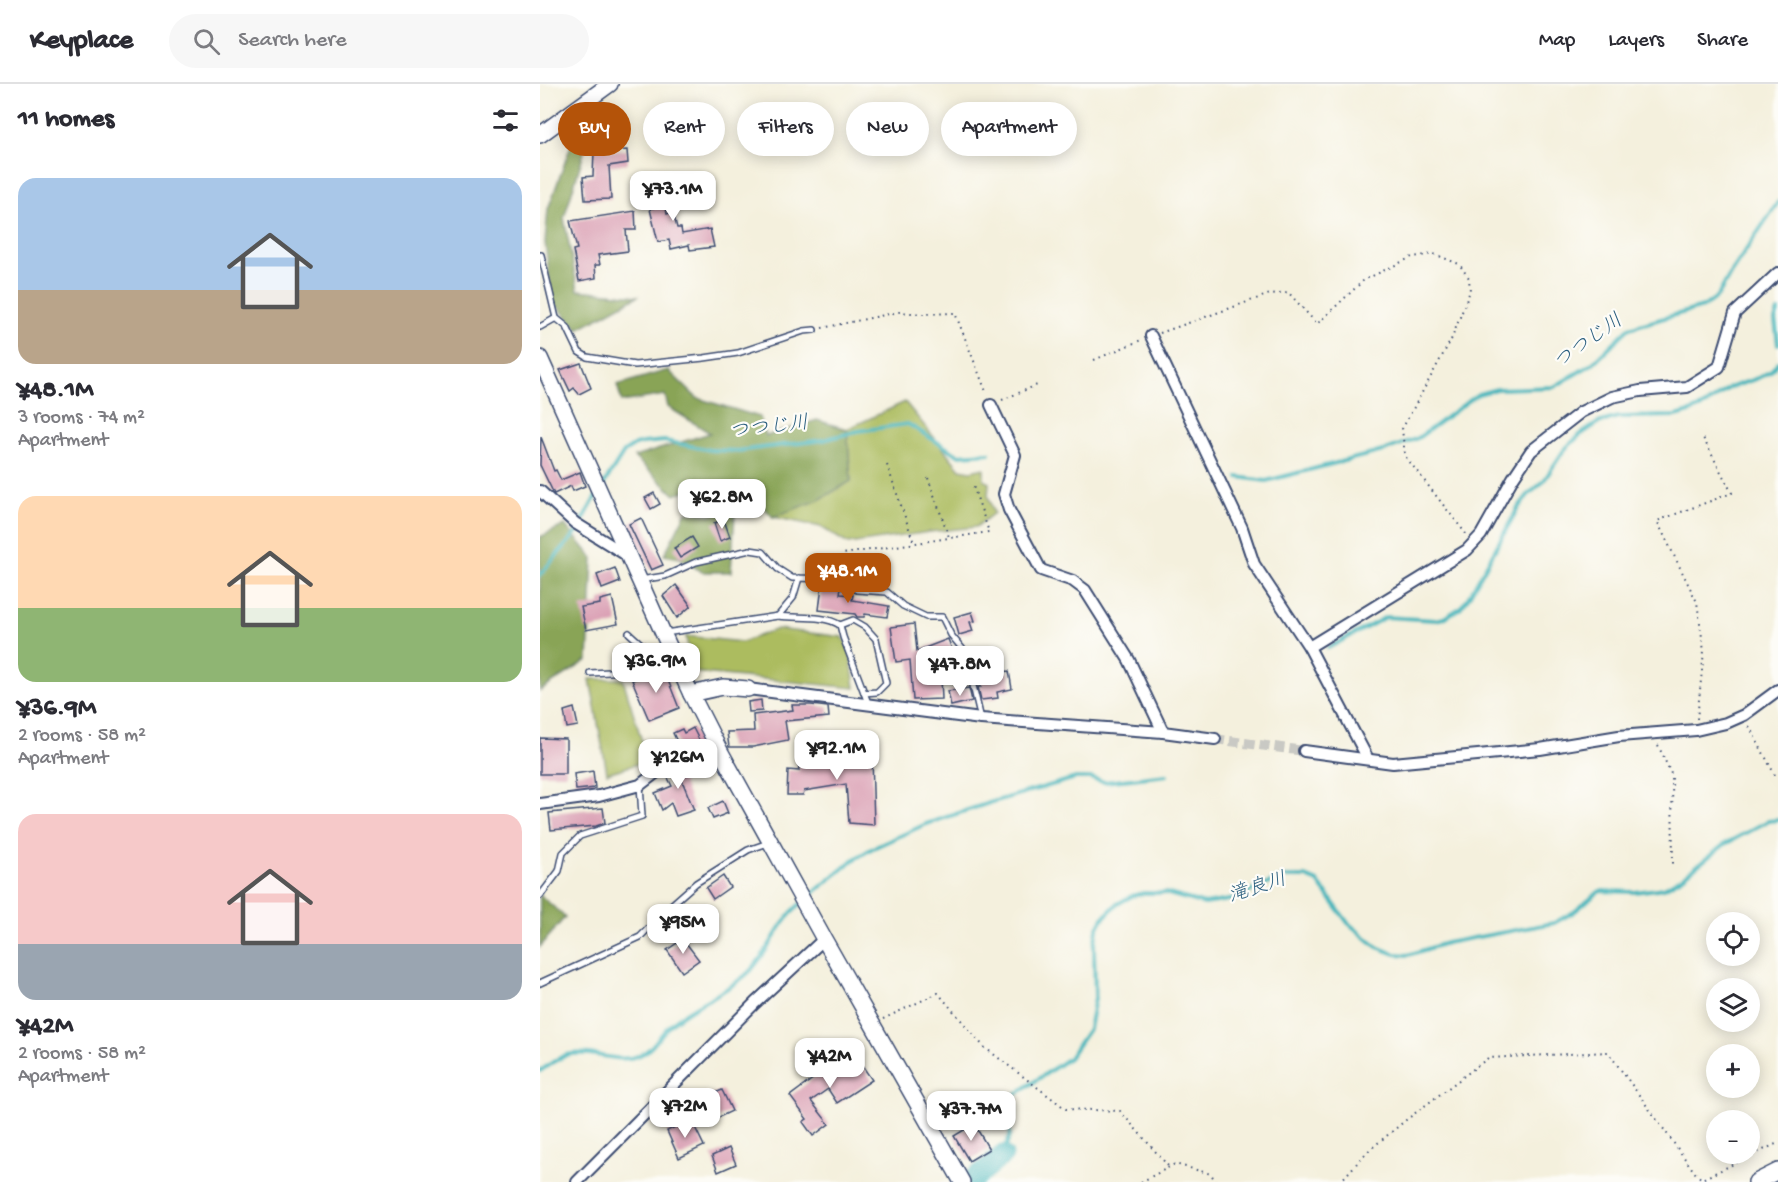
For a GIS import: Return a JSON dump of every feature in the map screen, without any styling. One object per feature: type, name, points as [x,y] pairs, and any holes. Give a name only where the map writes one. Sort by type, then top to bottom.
[{"type":"street","points":[[540,135],[610,84]]},
{"type":"street","points":[[1309,647],[1467,550],[1481,535],[1531,451],[1581,412],[1612,397],[1640,391],[1687,387],[1719,367],[1735,313],[1778,273]]},
{"type":"street","points":[[1151,336],[1242,528],[1254,564],[1309,647],[1368,759]]},
{"type":"street","points":[[540,358],[663,633],[666,657],[691,694],[770,843],[962,1182]]},
{"type":"street","points":[[991,405],[1015,455],[1004,494],[1009,510],[1041,570],[1073,581],[1085,590],[1128,660],[1163,732]]},
{"type":"street","points":[[540,491],[575,523],[628,556]]},
{"type":"street","points":[[691,694],[723,687],[748,689],[981,719],[1163,732],[1215,739]]},
{"type":"street","points":[[1304,751],[1393,763],[1540,749],[1619,736],[1696,730],[1726,723],[1744,715],[1778,690]]},
{"type":"street","points":[[540,804],[599,796],[640,784],[666,765],[719,749]]},
{"type":"street","points":[[577,1182],[754,1003],[824,939]]},
{"type":"street","points":[[1756,1182],[1778,1171]]},
{"type":"lane","points":[[541,255],[556,318],[567,327],[579,352],[587,357],[635,365],[738,353],[813,330]]},
{"type":"lane","points":[[540,327],[556,318]]},
{"type":"lane","points":[[639,580],[665,576],[696,562],[750,550],[763,552],[778,569],[792,578],[837,579],[857,590],[886,592],[903,606],[926,617],[942,617],[951,635],[965,652],[981,719]]},
{"type":"lane","points":[[778,616],[793,598],[799,578]]},
{"type":"lane","points":[[663,633],[778,616],[813,617],[840,625],[853,620],[865,627],[876,639],[886,683],[877,692],[864,693]]},
{"type":"lane","points":[[840,625],[868,705]]},
{"type":"lane","points":[[629,633],[666,657]]},
{"type":"lane","points":[[590,673],[630,671],[666,657]]},
{"type":"lane","points":[[540,896],[559,871],[563,853],[580,836],[642,816],[640,784]]},
{"type":"lane","points":[[540,983],[640,937],[696,883],[748,850],[770,843]]},
{"type":"path","points":[[1094,360],[1151,336],[1270,294],[1288,292],[1317,324],[1364,280],[1412,257],[1434,255],[1459,264],[1469,278],[1470,291],[1466,303],[1452,338],[1402,429],[1406,456],[1473,544]]},
{"type":"path","points":[[813,330],[899,312],[955,313],[991,405],[1037,385]]},
{"type":"path","points":[[1696,730],[1704,651],[1697,602],[1657,521],[1732,493],[1702,436]]},
{"type":"path","points":[[886,465],[914,543]]},
{"type":"path","points":[[928,478],[949,538]]},
{"type":"path","points":[[837,579],[843,554],[989,532],[973,486]]},
{"type":"path","points":[[1744,715],[1778,777]]},
{"type":"path","points":[[1653,734],[1672,776],[1673,865]]},
{"type":"path","points":[[872,1024],[938,993],[984,1047],[1066,1109],[1120,1111],[1169,1167]]},
{"type":"path","points":[[1340,1182],[1367,1152],[1488,1058],[1608,1052],[1696,1174],[1702,1179],[1778,1143]]},
{"type":"path","points":[[1141,1182],[1175,1164],[1211,1174],[1215,1182]]},
{"type":"green space","points":[[567,156],[583,156],[564,218],[578,290],[638,296],[578,329],[552,301],[545,242],[548,209]]},
{"type":"green space","points":[[668,370],[697,398],[760,417],[766,436],[817,420],[847,429],[851,481],[819,500],[773,517],[758,502],[735,514],[731,572],[702,572],[680,558],[664,555],[686,512],[713,515],[732,499],[708,482],[675,495],[634,457],[710,433],[668,407],[665,395],[622,402],[617,385]]},
{"type":"green space","points":[[905,402],[960,469],[971,471],[984,468],[984,480],[989,483],[988,496],[994,513],[976,527],[848,544],[821,527],[773,517],[851,481],[847,429]]},
{"type":"green space","points":[[565,525],[593,558],[588,660],[540,691],[540,537]]},
{"type":"green space","points":[[777,629],[843,637],[850,651],[855,688],[692,672],[686,636],[742,642]]},
{"type":"green space","points":[[590,679],[623,679],[648,761],[607,773]]},
{"type":"green space","points":[[540,895],[565,917],[540,947]]},
{"type":"building","points":[[594,156],[627,156],[628,163],[609,166],[611,199],[585,200],[583,177],[593,176]]},
{"type":"building","points":[[661,177],[667,214],[673,212],[677,228],[681,228],[682,234],[710,229],[714,247],[690,250],[689,245],[671,249],[669,240],[658,242],[650,209],[653,208],[652,196],[648,197],[646,179]]},
{"type":"building","points":[[635,211],[636,230],[626,230],[628,251],[598,255],[600,265],[595,265],[596,278],[579,281],[573,250],[577,249],[570,221]]},
{"type":"building","points":[[581,363],[591,388],[579,394],[574,388],[570,391],[560,370]]},
{"type":"building","points":[[541,437],[554,471],[556,470],[561,480],[580,472],[585,486],[573,491],[571,486],[554,494],[540,465]]},
{"type":"building","points":[[654,493],[660,504],[651,509],[645,498]]},
{"type":"building","points":[[641,518],[663,565],[651,570],[629,524]]},
{"type":"building","points":[[724,520],[730,537],[720,541],[714,523]]},
{"type":"building","points":[[692,537],[698,547],[680,558],[674,548]]},
{"type":"building","points":[[615,568],[620,582],[602,589],[597,575]]},
{"type":"building","points":[[676,585],[691,606],[677,618],[663,596]]},
{"type":"building","points":[[822,585],[841,587],[840,594],[853,595],[852,600],[889,606],[887,617],[865,614],[864,617],[857,617],[855,614],[819,610]]},
{"type":"building","points":[[612,597],[618,624],[586,630],[581,607],[600,604],[600,600]]},
{"type":"building","points":[[972,612],[975,621],[970,622],[973,631],[959,635],[954,617]]},
{"type":"building","points":[[914,624],[917,651],[948,639],[953,652],[940,657],[942,699],[913,700],[910,660],[896,662],[891,627]]},
{"type":"building","points":[[664,670],[679,708],[649,720],[632,680]]},
{"type":"building","points":[[1009,671],[1012,689],[997,692],[998,698],[981,700],[978,687],[981,687],[979,675]]},
{"type":"building","points":[[969,688],[972,701],[951,706],[948,691]]},
{"type":"building","points":[[761,700],[762,711],[749,712],[748,702]]},
{"type":"building","points":[[792,705],[828,707],[829,717],[785,721],[788,740],[753,747],[729,747],[727,732],[754,731],[753,715],[793,710]]},
{"type":"building","points":[[574,708],[578,726],[567,728],[564,711]]},
{"type":"building","points":[[693,728],[702,746],[682,752],[673,733],[682,729],[684,733]]},
{"type":"building","points":[[540,738],[566,739],[566,774],[540,774]]},
{"type":"building","points":[[814,749],[814,757],[872,757],[874,825],[849,823],[846,784],[804,791],[803,795],[787,795],[788,770],[799,771],[797,750]]},
{"type":"building","points":[[709,760],[710,763],[681,778],[694,810],[676,816],[671,803],[662,810],[655,793],[672,786],[666,774]]},
{"type":"building","points":[[593,771],[595,788],[576,790],[574,774]]},
{"type":"building","points":[[723,801],[728,813],[713,819],[708,808]]},
{"type":"building","points":[[603,808],[605,823],[596,826],[551,830],[549,813]]},
{"type":"building","points":[[723,876],[730,887],[713,899],[706,888]]},
{"type":"building","points":[[695,904],[705,918],[690,929],[680,916]]},
{"type":"building","points":[[683,939],[699,960],[682,972],[667,950]]},
{"type":"building","points":[[853,1052],[872,1080],[837,1103],[828,1089],[811,1101],[829,1124],[813,1136],[803,1122],[807,1119],[790,1096]]},
{"type":"building","points":[[722,1090],[732,1111],[715,1119],[704,1098]]},
{"type":"building","points":[[691,1119],[704,1146],[679,1158],[667,1131]]},
{"type":"building","points":[[974,1124],[989,1149],[969,1161],[954,1136]]},
{"type":"building","points":[[729,1148],[736,1164],[718,1172],[712,1156]]},
{"type":"waterway","name":"つつじ川","points":[[1238,477],[1266,481],[1383,451],[1418,438],[1478,394],[1497,389],[1554,387],[1592,364],[1629,328],[1703,307],[1718,296],[1778,202]]},
{"type":"waterway","points":[[1778,311],[1775,320],[1778,344]]},
{"type":"waterway","points":[[1328,648],[1386,617],[1435,620],[1444,618],[1460,608],[1468,598],[1518,508],[1528,495],[1543,482],[1564,450],[1598,423],[1618,417],[1676,416],[1690,412],[1704,406],[1729,388],[1771,371],[1778,362]]},
{"type":"waterway","name":"つつじ川","points":[[602,487],[624,452],[635,445],[665,441],[711,450],[737,451],[823,440],[858,431],[908,424],[958,455],[989,453]]},
{"type":"waterway","name":"つつじ川","points":[[540,575],[576,533],[596,496]]},
{"type":"waterway","points":[[806,899],[853,860],[871,849],[926,824],[1076,778],[1090,778],[1104,782],[1167,775]]},
{"type":"waterway","name":"滝良川","points":[[1003,1155],[1010,1135],[1008,1107],[1012,1098],[1069,1058],[1089,1029],[1095,998],[1094,946],[1097,929],[1103,918],[1117,904],[1132,896],[1144,893],[1165,893],[1205,904],[1235,899],[1283,877],[1306,877],[1318,882],[1348,923],[1377,947],[1395,954],[1408,955],[1446,943],[1554,923],[1574,912],[1600,891],[1635,892],[1664,888],[1683,877],[1725,844],[1768,821],[1778,820]]},
{"type":"waterway","points":[[540,1071],[559,1058],[572,1054],[623,1059],[645,1052],[681,1016],[739,981],[748,973],[800,904]]},
{"type":"waterway","name":"滝良川","points":[[975,1178],[1003,1155]]},
{"type":"tunnel","points":[[1215,739],[1304,751]]}]
